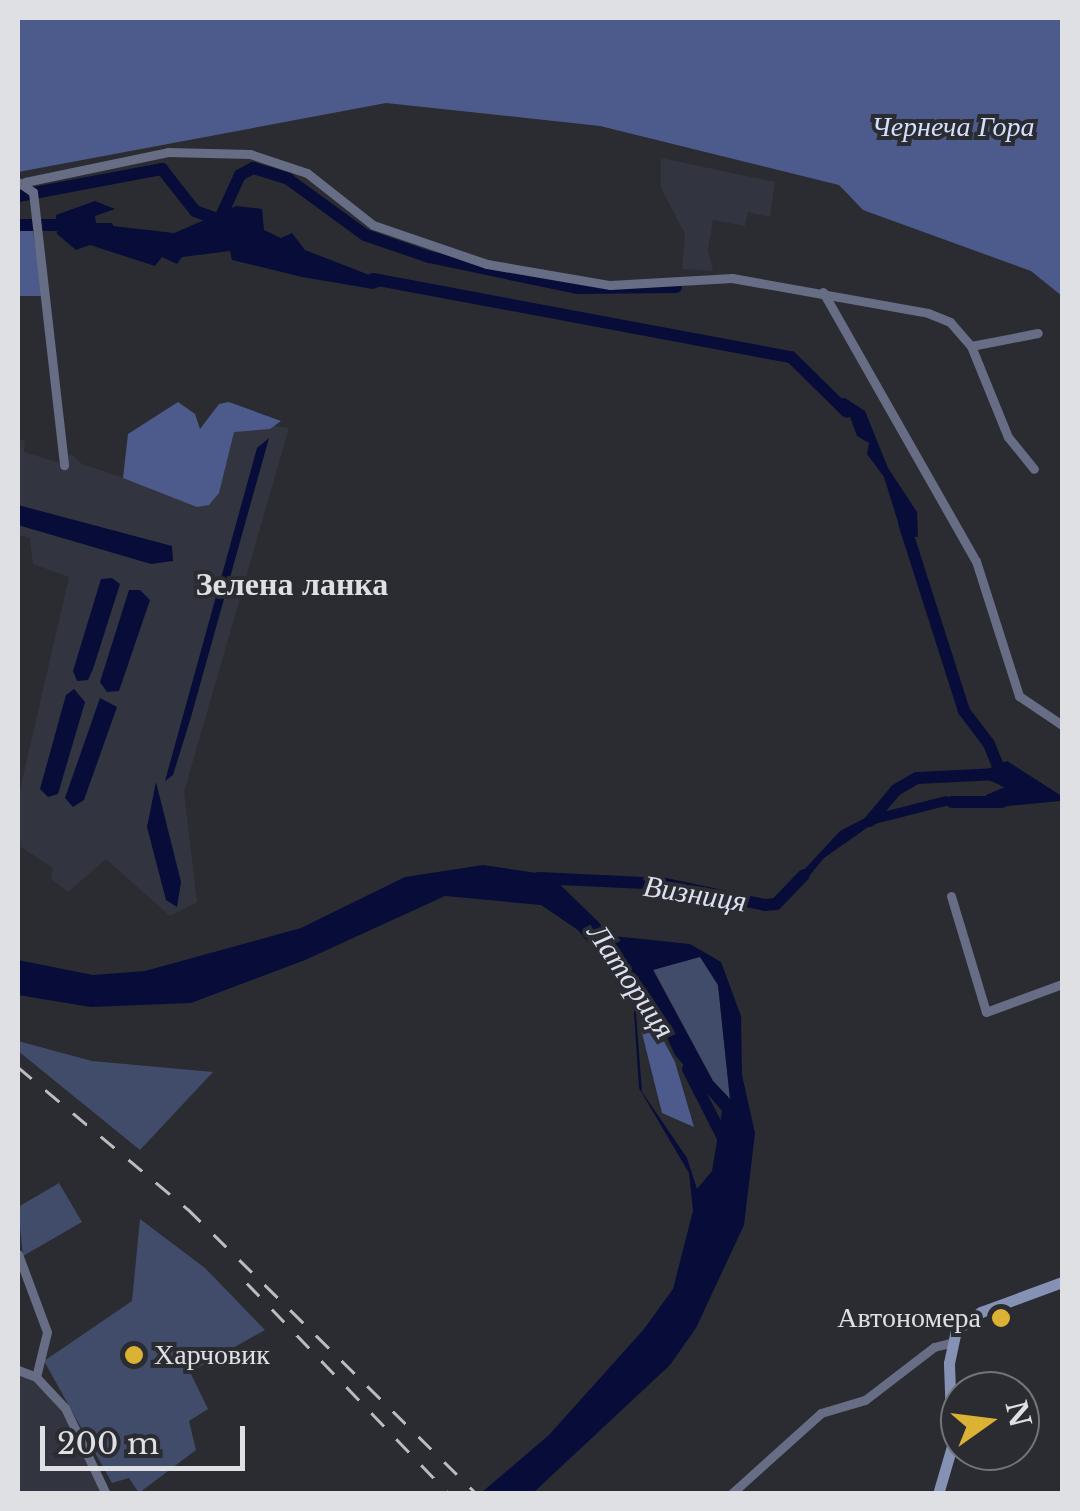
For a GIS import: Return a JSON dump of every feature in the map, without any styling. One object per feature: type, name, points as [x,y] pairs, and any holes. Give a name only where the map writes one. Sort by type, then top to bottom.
[{"type":"main road","points":[[938,1494],[952,1446],[950,1343],[963,1322],[1062,1282]]},
{"type":"street","points":[[22,182],[168,152],[254,155],[307,172],[372,225],[487,264],[610,285],[710,277],[823,292],[937,315],[970,346],[1008,437],[1034,469]]},
{"type":"street","points":[[22,182],[33,192],[64,465]]},
{"type":"street","points":[[823,292],[976,561],[1019,696],[1062,724]]},
{"type":"street","points":[[970,346],[1038,333]]},
{"type":"street","points":[[951,896],[986,1012],[1062,984]]},
{"type":"street","points":[[18,1254],[47,1332],[36,1377]]},
{"type":"street","points":[[731,1494],[821,1413],[865,1400],[934,1347],[950,1343]]},
{"type":"street","points":[[18,1370],[36,1377],[64,1408],[106,1494]]},
{"type":"shaded area","points":[[661,158],[775,182],[770,217],[748,212],[745,226],[713,220],[708,250],[713,271],[682,269],[685,234],[661,188]]},
{"type":"shaded area","points":[[232,420],[289,428],[184,792],[197,902],[170,916],[106,859],[68,892],[51,879],[53,868],[18,845],[18,798],[69,577],[33,564],[30,538],[18,535],[18,439],[25,441],[24,452],[66,465],[66,455],[72,455],[82,464],[204,505]]},
{"type":"shaded area","points":[[700,956],[718,985],[730,1099],[713,1081],[653,969]]},
{"type":"shaded area","points":[[18,1041],[92,1061],[213,1072],[140,1150],[18,1051]]},
{"type":"shaded area","points":[[59,1183],[82,1222],[23,1256],[18,1207]]},
{"type":"shaded area","name":"Харчовик","points":[[140,1219],[205,1268],[265,1330],[190,1372],[208,1409],[189,1421],[196,1450],[139,1493],[129,1478],[112,1483],[44,1361],[132,1301]]},
{"type":"shaded area","points":[[18,1373],[44,1387],[60,1409],[102,1493],[18,1493]]},
{"type":"green space","name":"Чернеча Гора","points":[[18,18],[1062,18],[1062,296],[1031,271],[863,210],[839,185],[600,126],[386,103],[18,172]]},
{"type":"green space","points":[[18,225],[32,225],[43,296],[18,296]]},
{"type":"green space","points":[[178,402],[195,414],[200,429],[219,404],[229,402],[281,421],[270,429],[234,432],[219,493],[209,505],[197,507],[123,478],[128,434]]},
{"type":"green space","points":[[645,1006],[675,1062],[694,1127],[662,1113],[641,1029]]},
{"type":"water","points":[[95,201],[115,209],[95,216],[96,223],[112,223],[116,233],[163,238],[236,206],[262,209],[264,230],[281,238],[292,233],[305,250],[390,283],[373,289],[302,277],[232,260],[230,251],[182,257],[177,264],[162,257],[155,266],[90,245],[76,250],[57,234],[56,215]]},
{"type":"water","points":[[845,398],[865,411],[888,468],[917,512],[918,537],[902,535],[884,477],[867,454],[869,443],[857,436],[849,414],[839,413],[837,399]]},
{"type":"water","points":[[269,438],[191,717],[173,775],[165,781],[257,448]]},
{"type":"water","points":[[18,505],[172,546],[173,561],[151,564],[18,525]]},
{"type":"water","points":[[112,578],[120,584],[93,669],[88,680],[77,681],[73,671],[101,579]]},
{"type":"water","points":[[129,590],[140,590],[150,600],[119,691],[107,692],[100,682]]},
{"type":"water","points":[[74,689],[85,702],[58,794],[48,797],[40,789],[66,695]]},
{"type":"water","points":[[100,698],[117,707],[84,800],[73,807],[65,798]]},
{"type":"water","points":[[1007,761],[1060,795],[1060,801],[986,808],[986,795],[1005,787],[986,779],[985,770]]},
{"type":"water","points":[[156,782],[181,882],[177,907],[166,900],[147,827]]},
{"type":"water","points":[[946,796],[965,801],[871,825],[824,858],[805,881],[789,886],[840,831],[871,815]]},
{"type":"water","points":[[483,865],[550,875],[613,936],[690,944],[721,962],[741,1016],[742,1075],[755,1133],[744,1225],[696,1328],[670,1365],[533,1493],[481,1493],[549,1435],[644,1329],[673,1289],[693,1211],[689,1173],[639,1088],[633,997],[642,1092],[687,1158],[697,1189],[712,1171],[722,1111],[675,1055],[650,1000],[609,965],[631,994],[578,930],[541,905],[445,896],[305,960],[191,1003],[91,1007],[18,995],[18,960],[93,975],[145,971],[301,928],[405,877]],"holes":[[[700,957],[718,985],[730,1099],[713,1081],[653,970]]]},
{"type":"waterway","points":[[218,223],[240,175],[253,168],[288,179],[365,235],[429,257],[577,288],[676,287]]},
{"type":"waterway","points":[[18,196],[162,169],[195,211],[217,219]]},
{"type":"waterway","points":[[18,225],[69,225]]},
{"type":"waterway","points":[[104,231],[173,239]]},
{"type":"waterway","points":[[373,279],[791,357],[847,412]]},
{"type":"waterway","points":[[904,523],[964,711],[989,744],[1004,781]]},
{"type":"waterway","points":[[870,821],[896,790],[917,778],[998,774]]},
{"type":"waterway","name":"Визниця","points":[[952,802],[1002,802]]},
{"type":"waterway","name":"Визниця","points":[[538,878],[666,884],[765,905],[776,904],[804,875]]},
{"type":"waterway","name":"Латориця","points":[[688,1069],[724,1140]]},
{"type":"railway","points":[[18,1067],[188,1209],[477,1494]]},
{"type":"railway","points":[[247,1283],[449,1494]]},
{"type":"place","name":"Автономера","points":[[1001,1318]]},
{"type":"place","name":"Харчовик","points":[[134,1355]]},
{"type":"district","name":"Зелена ланка","points":[[292,584]]}]
